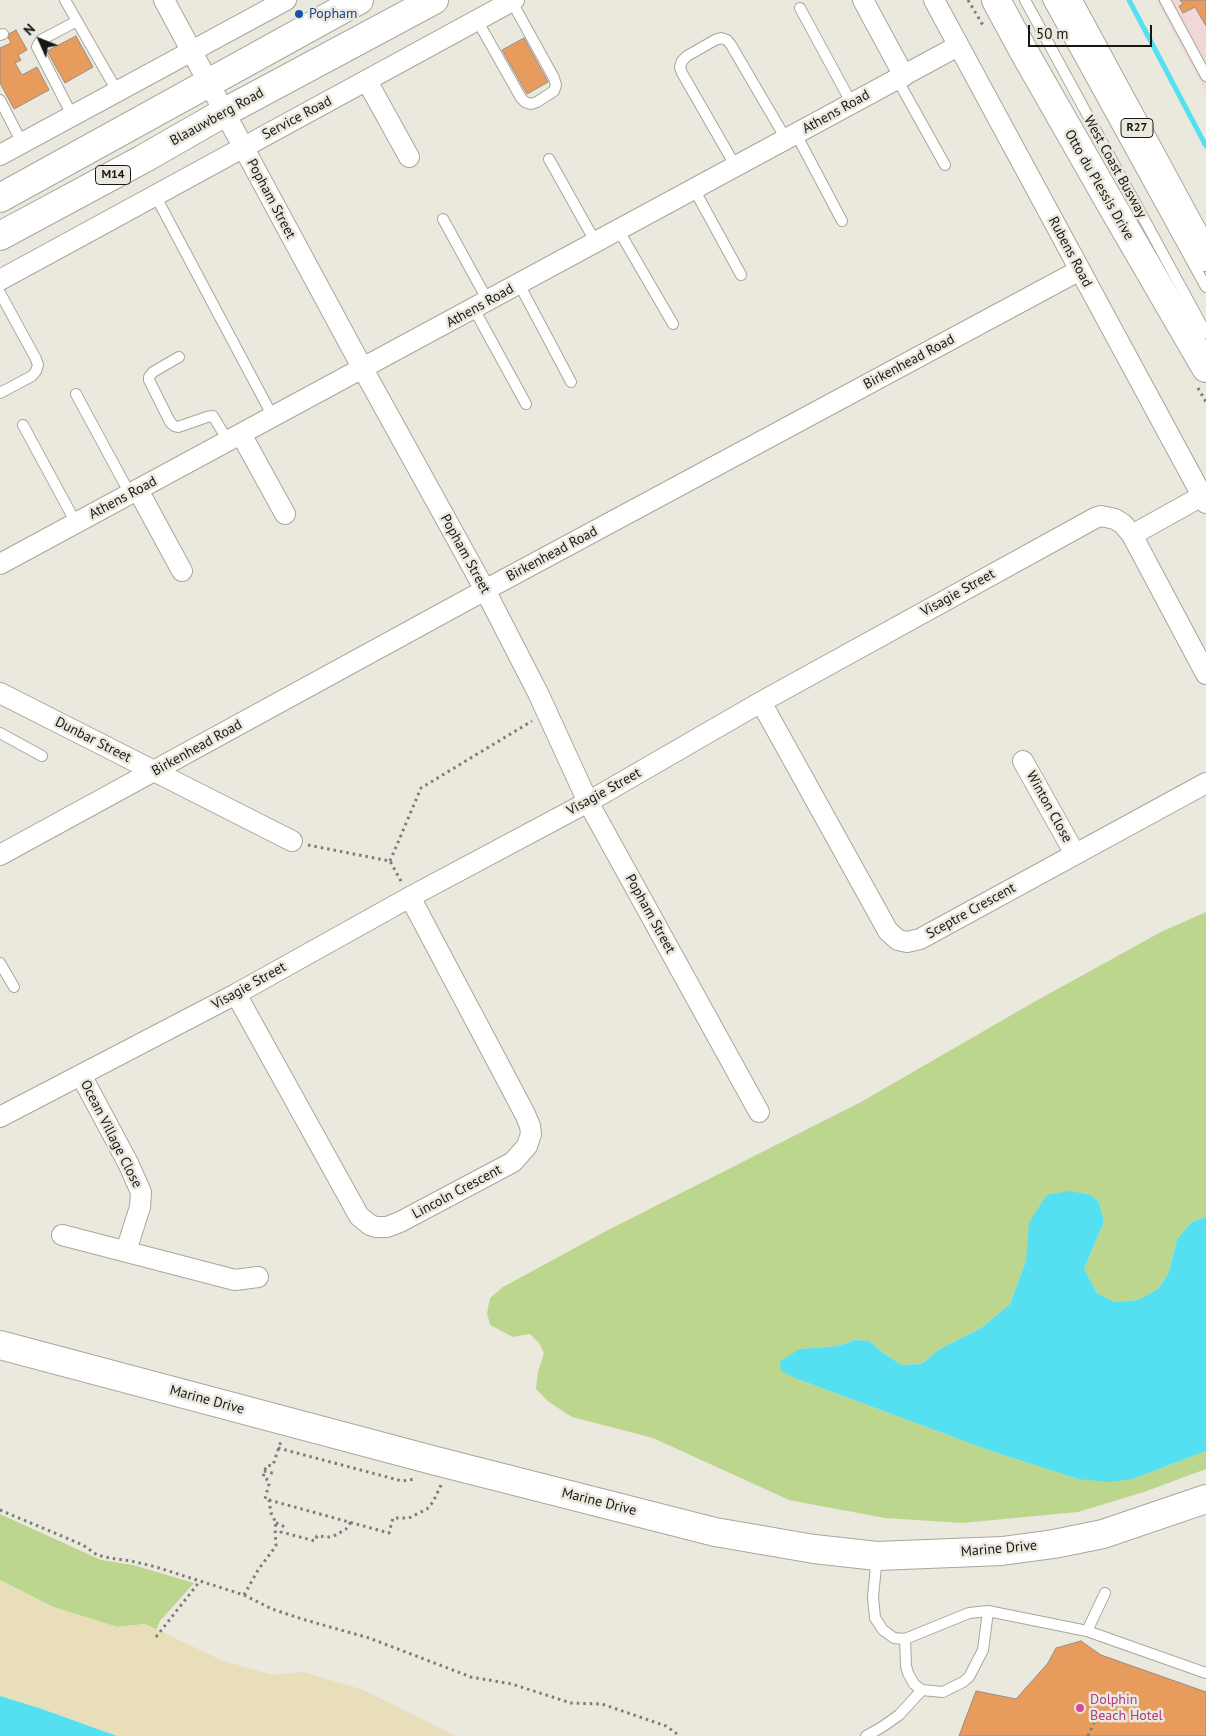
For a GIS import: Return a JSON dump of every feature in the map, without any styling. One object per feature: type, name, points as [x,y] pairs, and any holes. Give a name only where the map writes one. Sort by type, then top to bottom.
[{"type":"main road","name":"M14","points":[[0,198],[359,0]]},
{"type":"main road","name":"Blaauwberg Road","points":[[0,236],[434,0]]},
{"type":"main road","name":"Otto du Plessis Drive","points":[[996,0],[1022,50],[1206,368]]},
{"type":"main road","name":"R27","points":[[1067,0],[1206,257]]},
{"type":"main road","name":"Marine Drive","points":[[0,1345],[436,1461],[715,1532],[814,1550],[877,1556],[1002,1551],[1054,1544],[1103,1534],[1206,1499]]},
{"type":"street","name":"Popham Street","points":[[164,0],[363,369],[485,590],[546,712],[588,802],[759,1112]]},
{"type":"street","points":[[0,155],[286,0]]},
{"type":"street","points":[[863,0],[900,77]]},
{"type":"street","name":"Rubens Road","points":[[934,0],[1204,499]]},
{"type":"street","name":"Service Road","points":[[0,280],[513,1]]},
{"type":"street","name":"Athens Road","points":[[0,564],[958,46]]},
{"type":"street","points":[[366,81],[409,157]]},
{"type":"street","name":"Birkenhead Road","points":[[0,855],[485,590],[1080,270]]},
{"type":"street","points":[[235,438],[285,514]]},
{"type":"street","points":[[134,492],[182,570]]},
{"type":"street","points":[[1204,499],[1132,535],[1206,674]]},
{"type":"street","name":"Visagie Street","points":[[0,1117],[236,994],[410,897],[588,802],[761,702],[1095,518],[1101,516],[1115,519],[1124,524],[1132,535]]},
{"type":"street","name":"Dunbar Street","points":[[0,693],[292,842]]},
{"type":"street","name":"Sceptre Crescent","points":[[761,702],[888,931],[898,940],[906,942],[920,939],[1206,783]]},
{"type":"street","name":"Winton Close","points":[[1023,761],[1075,854]]},
{"type":"street","name":"Lincoln Crescent","points":[[236,994],[359,1216],[370,1225],[387,1228],[513,1162],[527,1146],[531,1134],[527,1120],[410,897]]},
{"type":"street","name":"Ocean Village Close","points":[[81,1075],[128,1163],[141,1192],[140,1207],[126,1251]]},
{"type":"street","points":[[62,1236],[235,1280],[258,1277]]},
{"type":"lane","points":[[65,0],[118,91]]},
{"type":"lane","name":"West Coast Busway","points":[[1025,0],[1206,333]]},
{"type":"lane","name":"West Coast Busway","points":[[1048,0],[1206,287]]},
{"type":"lane","points":[[1165,0],[1206,76]]},
{"type":"lane","points":[[477,20],[521,98],[531,104],[537,102],[554,91],[556,84],[513,1]]},
{"type":"lane","points":[[800,8],[852,104]]},
{"type":"lane","points":[[72,115],[37,47],[41,40],[77,21]]},
{"type":"lane","points":[[736,166],[680,67],[682,61],[687,56],[721,38],[732,44],[842,221]]},
{"type":"lane","points":[[900,77],[945,165]]},
{"type":"lane","points":[[0,100],[22,143]]},
{"type":"lane","points":[[549,159],[596,243]]},
{"type":"lane","points":[[694,189],[741,274]]},
{"type":"lane","points":[[155,196],[273,417]]},
{"type":"lane","points":[[443,220],[526,404]]},
{"type":"lane","points":[[619,231],[674,324]]},
{"type":"lane","points":[[520,284],[571,382]]},
{"type":"lane","points":[[0,293],[38,365],[32,376],[0,393]]},
{"type":"lane","points":[[179,358],[153,372],[149,377],[170,422],[178,427],[213,416],[235,438]]},
{"type":"lane","points":[[76,394],[134,492]]},
{"type":"lane","points":[[22,425],[76,523]]},
{"type":"lane","points":[[0,733],[42,756]]},
{"type":"lane","points":[[0,963],[14,987]]},
{"type":"lane","points":[[877,1556],[873,1598],[875,1618],[889,1635],[894,1638],[905,1639],[969,1613],[988,1611],[1087,1631],[1206,1673]]},
{"type":"lane","points":[[1087,1631],[1105,1594]]},
{"type":"lane","points":[[905,1639],[906,1666],[914,1684],[922,1690],[943,1692],[969,1677],[983,1650],[988,1611]]},
{"type":"lane","points":[[866,1736],[899,1715],[922,1690]]},
{"type":"path","points":[[390,861],[421,788],[546,712]]},
{"type":"path","points":[[292,842],[390,861],[410,897]]},
{"type":"path","points":[[281,1440],[273,1465],[266,1466],[264,1471],[263,1477],[268,1480],[269,1484],[265,1499],[390,1533],[393,1518],[409,1518],[427,1509],[436,1498],[441,1485]]},
{"type":"path","points":[[278,1448],[402,1481],[417,1479]]},
{"type":"path","points":[[333,1463],[335,1454]]},
{"type":"path","points":[[340,1465],[343,1456]]},
{"type":"path","points":[[264,1471],[276,1474]]},
{"type":"path","points":[[244,1595],[258,1570],[276,1546],[276,1523],[271,1513],[269,1500]]},
{"type":"path","points":[[0,1510],[83,1544],[98,1555],[131,1560],[244,1595],[272,1609],[369,1638],[471,1677],[512,1684],[571,1703],[602,1704],[666,1726],[680,1736]]},
{"type":"path","points":[[276,1523],[283,1526],[281,1532],[315,1542],[317,1536],[329,1537],[336,1535],[346,1529],[351,1522]]},
{"type":"path","points":[[156,1637],[200,1581]]},
{"type":"path","points":[[1088,1736],[1097,1716]]},
{"type":"shaded area","points":[[1156,0],[1206,0],[1206,92]]},
{"type":"green space","points":[[1206,912],[1206,1217],[1192,1222],[1177,1239],[1169,1272],[1158,1289],[1138,1300],[1115,1302],[1097,1293],[1084,1269],[1104,1222],[1099,1202],[1091,1195],[1029,1246],[1026,1261],[1010,1304],[981,1328],[938,1350],[922,1364],[902,1365],[869,1341],[855,1340],[838,1346],[800,1349],[800,1380],[991,1451],[1078,1479],[1133,1479],[1206,1451],[1206,1469],[1144,1492],[1078,1512],[962,1523],[885,1518],[789,1500],[653,1438],[572,1417],[549,1402],[536,1389],[538,1372],[544,1353],[539,1343],[530,1334],[513,1337],[490,1325],[487,1313],[490,1298],[503,1287],[608,1230],[861,1102],[1034,1002],[1161,932]]},
{"type":"green space","points":[[0,1514],[101,1560],[133,1565],[194,1583],[160,1621],[156,1630],[145,1624],[117,1627],[53,1607],[0,1580]]},
{"type":"sand","points":[[0,1580],[53,1607],[117,1627],[145,1624],[221,1660],[272,1675],[304,1672],[363,1690],[456,1736],[117,1736],[0,1696]]},
{"type":"water","points":[[1069,1191],[1091,1195],[1099,1202],[1104,1222],[1084,1269],[1097,1293],[1115,1302],[1138,1300],[1158,1289],[1169,1272],[1177,1239],[1192,1222],[1206,1217],[1206,1451],[1133,1479],[1108,1482],[1078,1479],[991,1451],[800,1380],[781,1371],[780,1362],[799,1349],[838,1346],[855,1340],[869,1341],[902,1365],[922,1364],[938,1350],[981,1328],[1010,1304],[1026,1261],[1029,1222],[1047,1195]]},
{"type":"water","points":[[0,1696],[39,1708],[117,1736],[0,1736]]},
{"type":"building","points":[[1180,0],[1206,0],[1206,26],[1195,7],[1183,13],[1179,6],[1183,4]]},
{"type":"building","points":[[16,30],[27,50],[18,55],[21,60],[15,63],[22,75],[37,67],[49,90],[14,109],[0,83],[0,48],[11,43],[7,35]]},
{"type":"building","points":[[76,36],[93,67],[65,83],[47,51]]},
{"type":"building","points":[[524,38],[548,82],[527,94],[502,50]]},
{"type":"building","name":"Dolphin Beach Hotel","points":[[1081,1641],[1101,1655],[1206,1692],[1206,1736],[959,1736],[976,1691],[1016,1699],[1048,1663],[1056,1648]]},
{"type":"waterway","points":[[1129,0],[1206,146]]},
{"type":"place","name":"Popham","points":[[299,14]]},
{"type":"place","name":"Dolphin Beach Hotel","points":[[1080,1708]]}]
